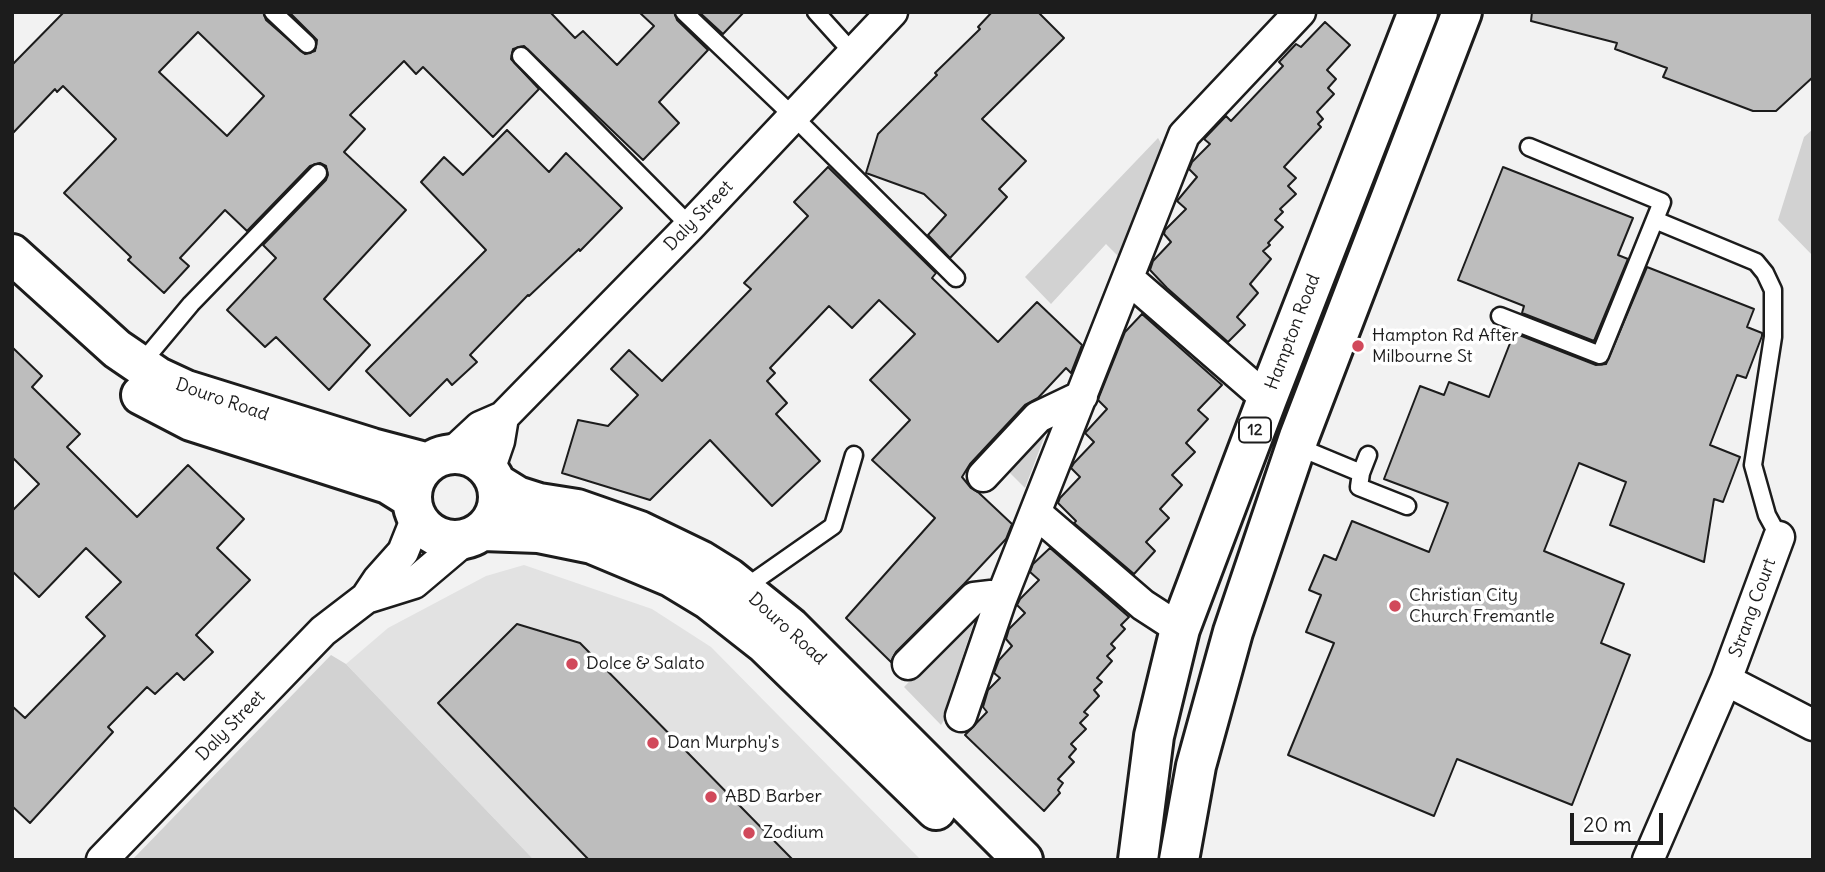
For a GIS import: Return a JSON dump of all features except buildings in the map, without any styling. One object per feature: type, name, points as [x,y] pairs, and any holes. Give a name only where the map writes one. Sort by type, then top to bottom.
[{"type":"street","name":"Daly Street","points":[[440,459],[480,427],[503,417],[690,226],[892,12]]},
{"type":"street","points":[[961,716],[1001,599],[1184,135],[1300,12]]},
{"type":"street","name":"Hampton Road","points":[[1138,860],[1154,736],[1180,629],[1418,12]]},
{"type":"street","name":"12","points":[[1179,860],[1196,766],[1233,632],[1296,446],[1461,14]]},
{"type":"street","name":"Douro Road","points":[[13,264],[140,365],[186,390],[372,448],[440,459]]},
{"type":"street","name":"Douro Road","points":[[13,264],[101,369],[140,394],[191,421],[388,484],[415,508]]},
{"type":"street","points":[[1129,279],[1267,399]]},
{"type":"street","points":[[983,476],[1038,417],[1082,396]]},
{"type":"street","points":[[493,476],[478,460],[465,455],[440,459],[419,473],[414,485],[415,508],[426,528],[438,537],[452,540],[475,535],[491,521],[499,496],[493,476],[503,417]]},
{"type":"street","name":"Douro Road","points":[[493,476],[517,496],[539,503],[577,509],[640,531],[700,560],[743,589],[790,627],[1023,860]]},
{"type":"street","name":"Daly Street","points":[[366,598],[378,579],[403,552],[415,508]]},
{"type":"street","points":[[1036,513],[1143,605],[1180,629]]},
{"type":"street","name":"Douro Road","points":[[475,535],[538,533],[592,544],[671,578],[709,600],[765,644],[988,860]]},
{"type":"street","name":"Daly Street","points":[[102,860],[323,631],[366,598],[414,583],[475,535]]},
{"type":"street","name":"Strang Court","points":[[1648,860],[1726,680],[1779,537]]},
{"type":"street","points":[[908,664],[974,598],[991,596],[1001,599]]},
{"type":"street","name":"Strang Court","points":[[1726,680],[1813,725]]},
{"type":"lane","points":[[273,12],[307,44]]},
{"type":"lane","points":[[684,12],[956,278]]},
{"type":"lane","points":[[816,12],[853,53]]},
{"type":"lane","points":[[521,56],[690,226]]},
{"type":"lane","points":[[1500,316],[1600,355],[1662,202],[1529,147]]},
{"type":"lane","points":[[140,365],[191,304],[318,173]]},
{"type":"lane","points":[[1655,220],[1756,262],[1773,290],[1773,337],[1753,465],[1767,515],[1779,537]]},
{"type":"lane","points":[[1296,446],[1361,473]]},
{"type":"lane","points":[[743,589],[833,526],[854,455]]},
{"type":"lane","points":[[1368,455],[1359,487],[1407,506]]},
{"type":"shaded area","points":[[1813,129],[1813,256],[1778,220],[1804,137]]},
{"type":"shaded area","points":[[1158,138],[1162,145],[1118,256],[1106,244],[1051,304],[1025,277]]},
{"type":"shaded area","points":[[1048,427],[1025,488],[1007,470]]},
{"type":"shaded area","points":[[524,565],[652,609],[711,647],[921,860],[534,860],[346,664],[388,628],[486,576]]},
{"type":"shaded area","points":[[978,610],[943,715],[946,717],[941,725],[904,687]]},
{"type":"shaded area","points":[[331,655],[346,664],[534,860],[132,860]]},
{"type":"place","name":"Hampton Rd After Milbourne St","points":[[1358,346]]},
{"type":"place","name":"Christian City Church Fremantle","points":[[1395,606]]},
{"type":"place","name":"Dolce & Salato","points":[[572,664]]},
{"type":"place","name":"Dan Murphy's","points":[[653,743]]},
{"type":"place","name":"ABD Barber","points":[[711,797]]},
{"type":"place","name":"Zodium","points":[[749,833]]}]
